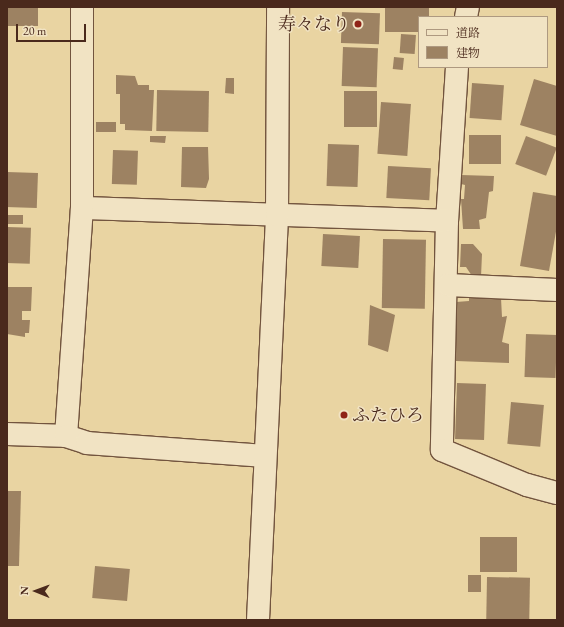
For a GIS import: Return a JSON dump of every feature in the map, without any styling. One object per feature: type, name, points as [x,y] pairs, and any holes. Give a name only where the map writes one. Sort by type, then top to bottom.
[{"type":"street","points":[[66,436],[82,208],[82,7]]},
{"type":"street","points":[[258,620],[278,215],[278,7]]},
{"type":"street","points":[[457,68],[447,221],[448,285],[442,450],[527,485],[557,493]]},
{"type":"street","points":[[82,208],[447,221]]},
{"type":"street","points":[[448,285],[557,290]]},
{"type":"street","points":[[7,434],[66,436],[87,444],[265,456]]},
{"type":"building","points":[[7,7],[38,7],[38,26],[7,26]]},
{"type":"building","points":[[385,7],[429,7],[429,16],[418,16],[418,32],[385,32]]},
{"type":"building","points":[[342,12],[380,13],[379,44],[341,43]]},
{"type":"building","points":[[401,34],[416,35],[415,54],[400,53]]},
{"type":"building","points":[[343,47],[378,48],[377,87],[342,86]]},
{"type":"building","points":[[394,57],[404,58],[403,70],[393,69]]},
{"type":"building","points":[[116,75],[135,76],[138,85],[149,85],[149,90],[154,90],[152,131],[125,130],[125,124],[120,124],[120,94],[116,94]]},
{"type":"building","points":[[226,78],[234,78],[234,94],[225,93]]},
{"type":"building","points":[[534,79],[557,86],[557,136],[520,125]]},
{"type":"building","points":[[472,83],[504,85],[501,120],[470,118]]},
{"type":"building","points":[[157,90],[209,91],[208,132],[156,131]]},
{"type":"building","points":[[344,91],[377,91],[377,127],[344,127]]},
{"type":"building","points":[[381,102],[411,104],[407,156],[377,154]]},
{"type":"building","points":[[96,122],[116,122],[116,132],[96,132]]},
{"type":"building","points":[[469,135],[501,135],[501,164],[469,164]]},
{"type":"building","points":[[150,136],[166,136],[165,143],[150,142]]},
{"type":"building","points":[[526,136],[557,148],[546,176],[515,164]]},
{"type":"building","points":[[328,144],[359,145],[358,187],[327,186]]},
{"type":"building","points":[[182,147],[208,147],[209,179],[206,188],[181,187]]},
{"type":"building","points":[[113,150],[138,151],[137,185],[112,184]]},
{"type":"building","points":[[388,166],[431,168],[429,200],[386,198]]},
{"type":"building","points":[[7,172],[38,173],[37,208],[7,207]]},
{"type":"building","points":[[461,175],[494,176],[493,191],[489,192],[486,218],[479,220],[480,229],[463,229],[461,199],[464,199],[465,185],[461,184]]},
{"type":"building","points":[[533,192],[557,196],[557,226],[549,271],[520,266]]},
{"type":"building","points":[[7,215],[23,215],[23,224],[7,224]]},
{"type":"building","points":[[7,227],[31,228],[30,264],[7,263]]},
{"type":"building","points":[[323,234],[360,236],[358,268],[321,266]]},
{"type":"building","points":[[383,239],[426,240],[425,309],[382,308]]},
{"type":"building","points":[[461,244],[473,244],[482,254],[481,277],[472,276],[466,267],[460,267]]},
{"type":"building","points":[[7,287],[32,287],[31,311],[22,311],[22,320],[30,320],[29,333],[25,333],[25,337],[7,334]]},
{"type":"building","points":[[469,297],[501,298],[502,317],[507,316],[502,342],[509,344],[509,363],[456,361],[456,302],[469,301]]},
{"type":"building","points":[[370,305],[395,315],[388,352],[368,345]]},
{"type":"building","points":[[526,334],[557,335],[555,378],[524,377]]},
{"type":"building","points":[[457,383],[486,384],[484,440],[455,439]]},
{"type":"building","points":[[511,402],[544,405],[540,447],[507,444]]},
{"type":"building","points":[[7,491],[21,491],[19,566],[7,566]]},
{"type":"building","points":[[480,537],[517,537],[517,572],[480,572]]},
{"type":"building","points":[[95,566],[130,569],[127,601],[92,598]]},
{"type":"building","points":[[468,575],[481,575],[481,592],[468,592]]},
{"type":"building","points":[[487,577],[530,578],[529,620],[486,620]]},
{"type":"place","name":"寿々なり","points":[[358,24]]},
{"type":"place","name":"ふたひろ","points":[[344,415]]}]
